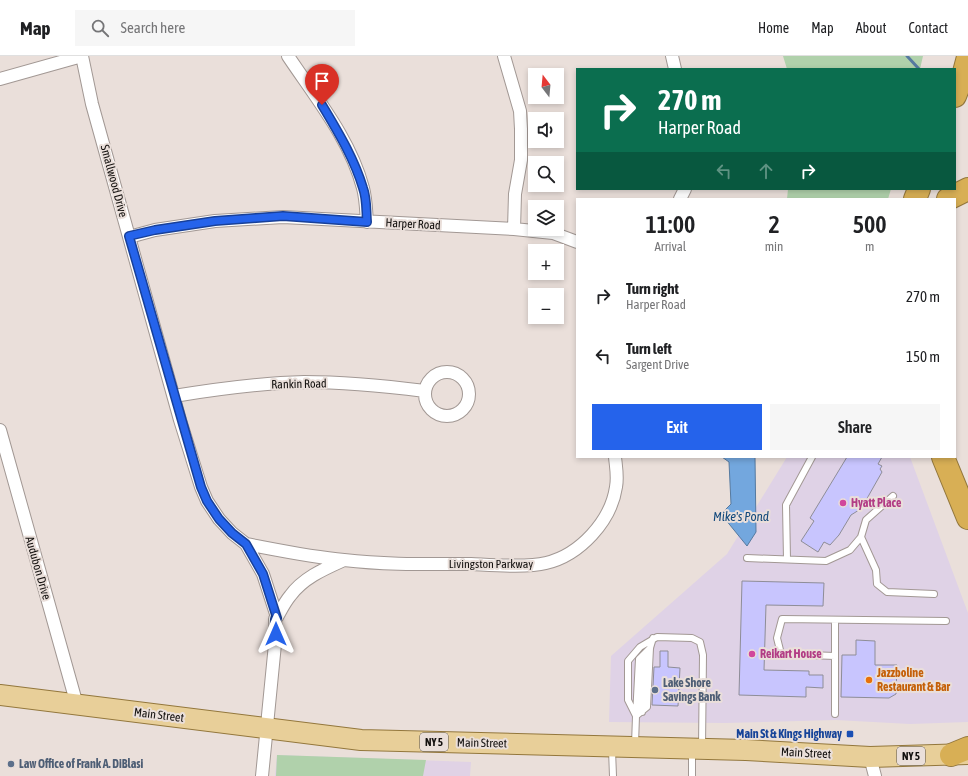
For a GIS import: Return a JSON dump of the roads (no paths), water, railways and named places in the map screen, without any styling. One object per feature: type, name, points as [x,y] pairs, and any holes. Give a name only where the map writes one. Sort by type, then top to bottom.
[{"type":"highway","points":[[956,94],[968,57]]},
{"type":"highway","points":[[950,198],[968,189]]},
{"type":"highway","points":[[943,458],[968,518]]},
{"type":"highway","points":[[944,458],[968,498]]},
{"type":"highway","points":[[956,458],[968,478]]},
{"type":"main road","name":"Main Street","points":[[0,695],[361,740],[754,750],[872,767],[964,756]]},
{"type":"street","points":[[0,79],[82,56]]},
{"type":"street","name":"Smallwood Drive","points":[[82,56],[92,104],[201,487],[207,501],[219,519],[232,533],[246,544],[263,574],[277,618],[275,619],[276,634],[262,776]]},
{"type":"street","points":[[288,56],[322,105],[343,140],[353,161],[363,188],[367,222]]},
{"type":"street","points":[[504,56],[520,111],[521,160],[515,194],[514,230]]},
{"type":"street","points":[[672,56],[675,68]]},
{"type":"street","name":"Harper Road","points":[[129,236],[155,230],[222,220],[283,216],[553,233],[576,242]]},
{"type":"street","name":"Rankin Road","points":[[174,396],[223,388],[305,382],[379,386],[425,391]]},
{"type":"street","name":"Audubon Drive","points":[[0,430],[77,705]]},
{"type":"street","name":"Livingston Parkway","points":[[246,544],[344,560],[522,565],[546,564],[580,546],[591,536],[608,514],[616,487],[617,473],[615,458]]},
{"type":"street","name":"Livingston Parkway","points":[[277,618],[290,596],[304,582],[318,572],[344,560]]},
{"type":"lane","points":[[787,559],[786,505],[811,458]]},
{"type":"lane","points":[[747,558],[826,561],[850,550],[861,537],[866,520],[893,496]]},
{"type":"lane","points":[[861,537],[876,570],[877,584],[887,592],[934,594]]},
{"type":"lane","points":[[835,656],[781,654],[777,638],[782,619],[946,621]]},
{"type":"lane","points":[[835,620],[835,714]]},
{"type":"lane","points":[[636,716],[628,700],[628,661],[640,647],[657,636],[692,638],[700,642],[703,655],[697,749],[692,776]]},
{"type":"lane","points":[[636,716],[647,706],[650,648],[653,638]]},
{"type":"lane","points":[[635,747],[639,659],[650,648]]},
{"type":"lane","points":[[642,712],[644,654]]},
{"type":"lane","points":[[612,746],[613,776]]},
{"type":"water","name":"Mike's Pond","points":[[723,458],[755,458],[756,532],[747,546],[721,514],[731,504],[729,462]]},
{"type":"waterway","points":[[907,56],[918,68]]},
{"type":"place","name":"Hyatt Place","points":[[843,503]]},
{"type":"place","name":"Reikart House","points":[[752,654]]},
{"type":"place","name":"Jazzboline Restaurant & Bar","points":[[869,680]]},
{"type":"place","name":"Lake Shore Savings Bank","points":[[655,690]]},
{"type":"place","name":"Main St & Kings Highway","points":[[850,734]]},
{"type":"place","name":"Law Office of Frank A. DiBlasi","points":[[11,764]]}]
